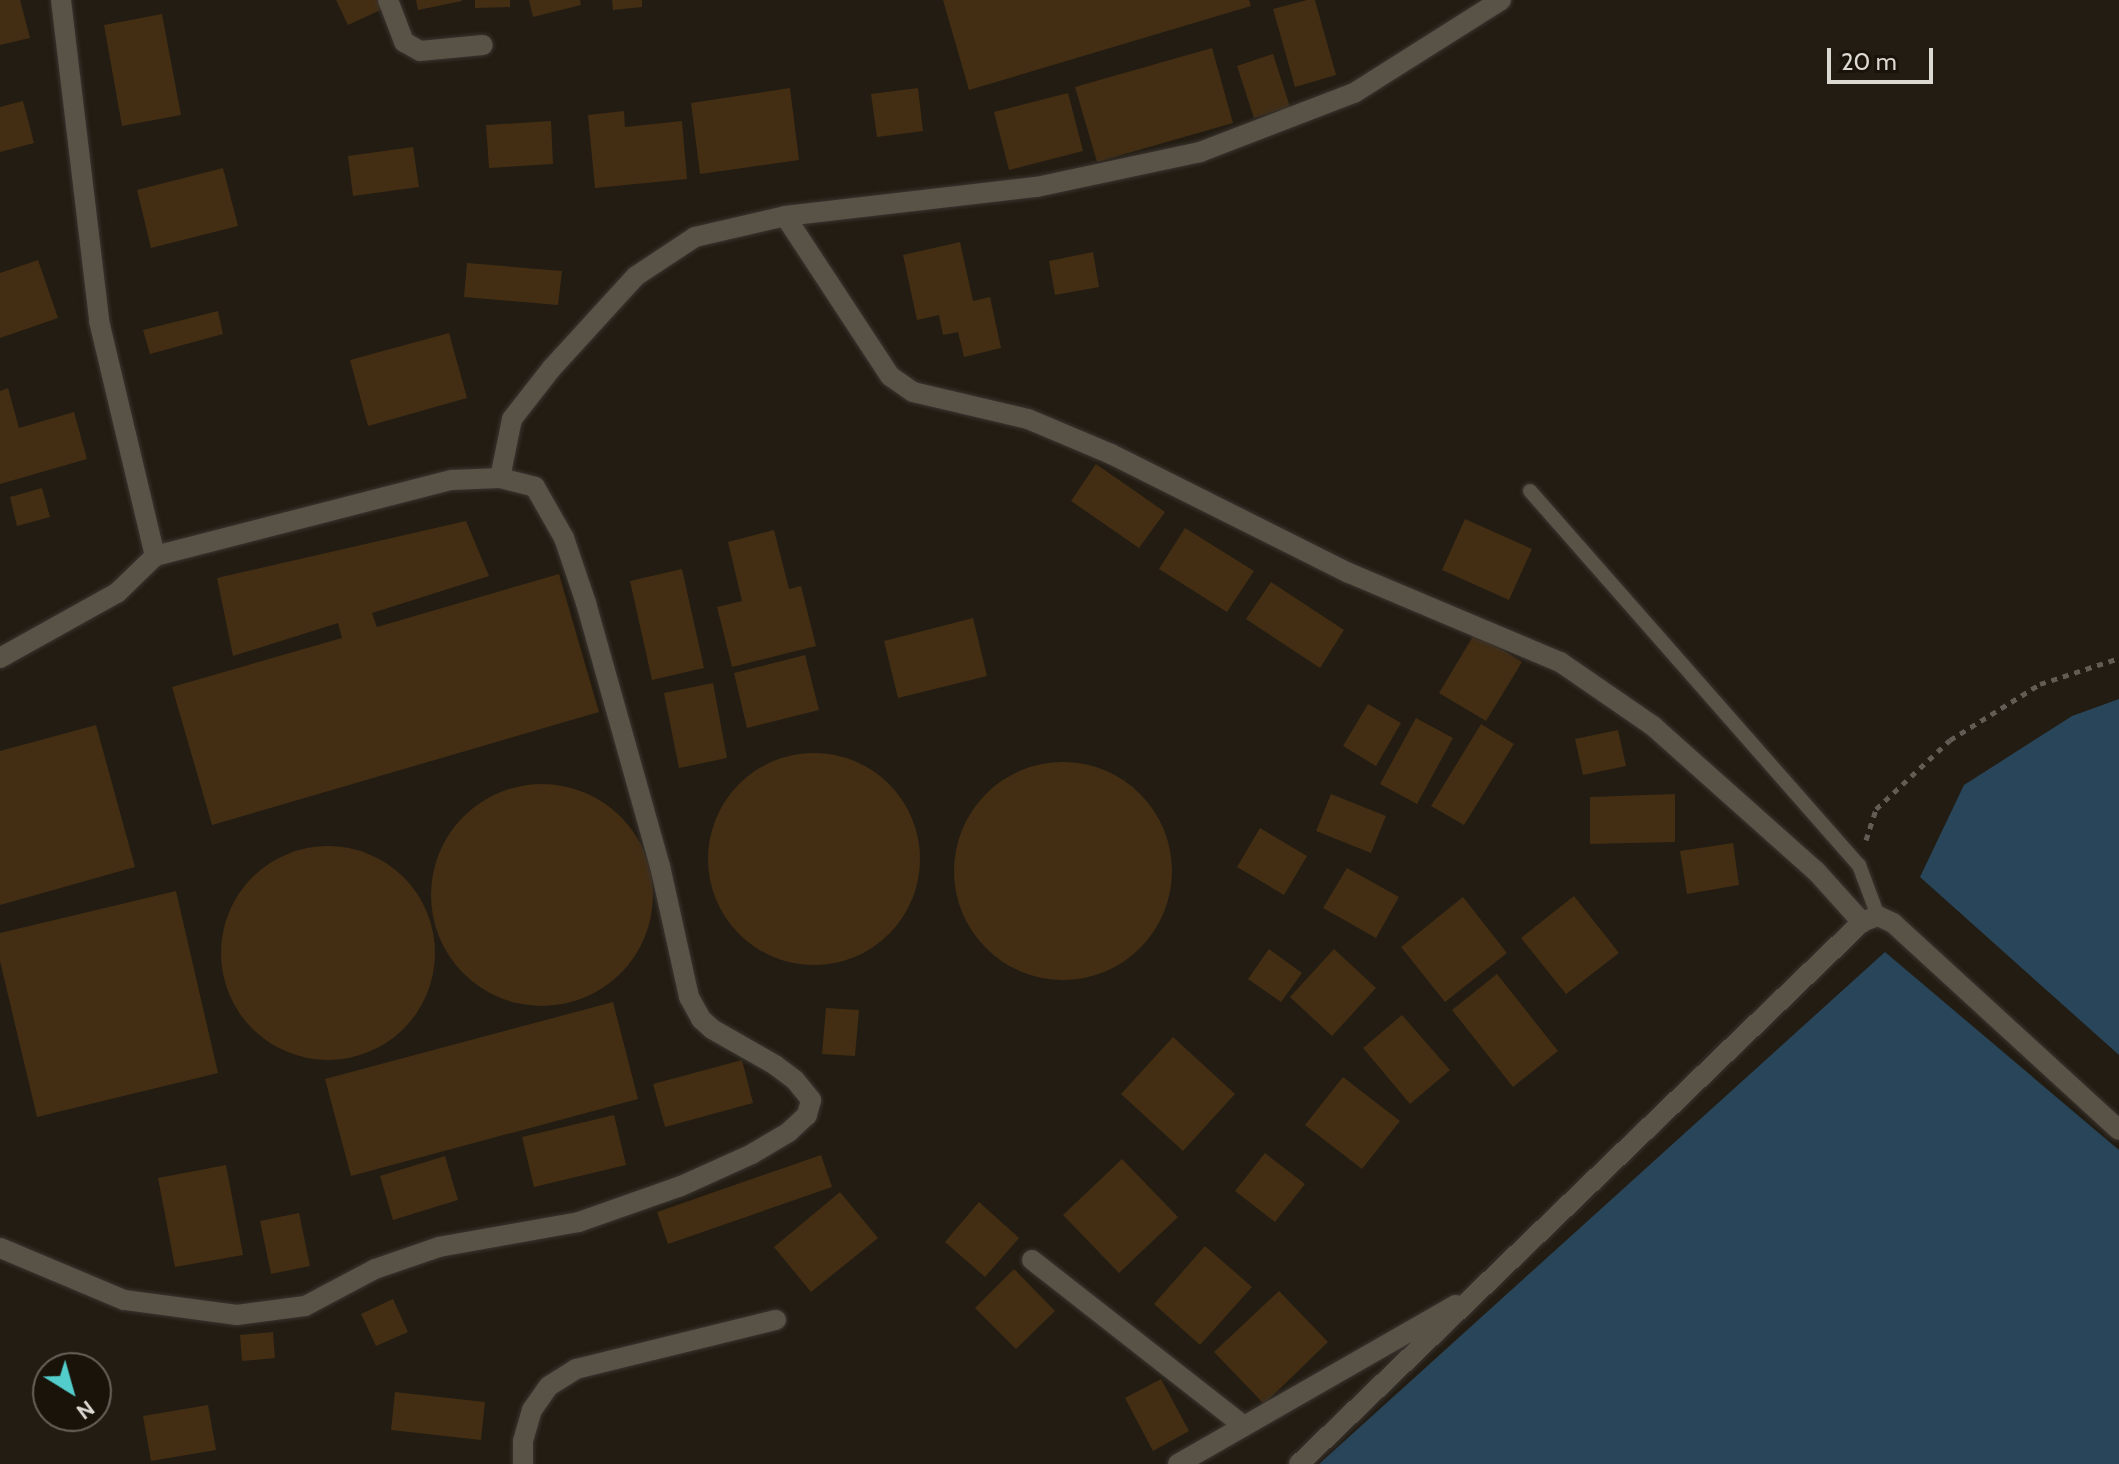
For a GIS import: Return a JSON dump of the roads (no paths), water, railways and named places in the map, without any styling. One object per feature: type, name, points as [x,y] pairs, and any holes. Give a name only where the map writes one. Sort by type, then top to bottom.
[{"type":"street","points":[[61,0],[99,321],[155,556]]},
{"type":"street","points":[[388,0],[404,42],[420,51],[483,45]]},
{"type":"street","points":[[500,478],[512,419],[551,369],[636,276],[695,237],[785,216],[1037,187],[1200,152],[1354,93],[1501,0]]},
{"type":"street","points":[[785,216],[890,376],[913,392],[1042,425],[1111,454],[1349,573],[1560,662],[1653,726],[1870,919],[1893,923],[2119,1130]]},
{"type":"street","points":[[0,658],[117,593],[155,556],[452,480],[500,478],[535,487],[564,538],[660,866],[689,997],[701,1019],[712,1029],[751,1049],[795,1080],[811,1100],[807,1115],[789,1132],[752,1154],[681,1186],[579,1222],[439,1247],[375,1269],[305,1306],[237,1315],[124,1300],[0,1248]]},
{"type":"street","points":[[1299,1464],[1870,919]]},
{"type":"street","points":[[1032,1260],[1244,1426]]},
{"type":"street","points":[[1178,1464],[1481,1290]]},
{"type":"street","points":[[523,1464],[523,1441],[532,1410],[549,1386],[576,1369],[776,1320]]},
{"type":"lane","points":[[1530,491],[1859,865],[1870,919]]},
{"type":"water","points":[[2119,699],[2119,1055],[1920,877],[1964,785],[2072,716]]},
{"type":"water","points":[[1885,952],[2119,1150],[2119,1464],[1319,1464]]}]
